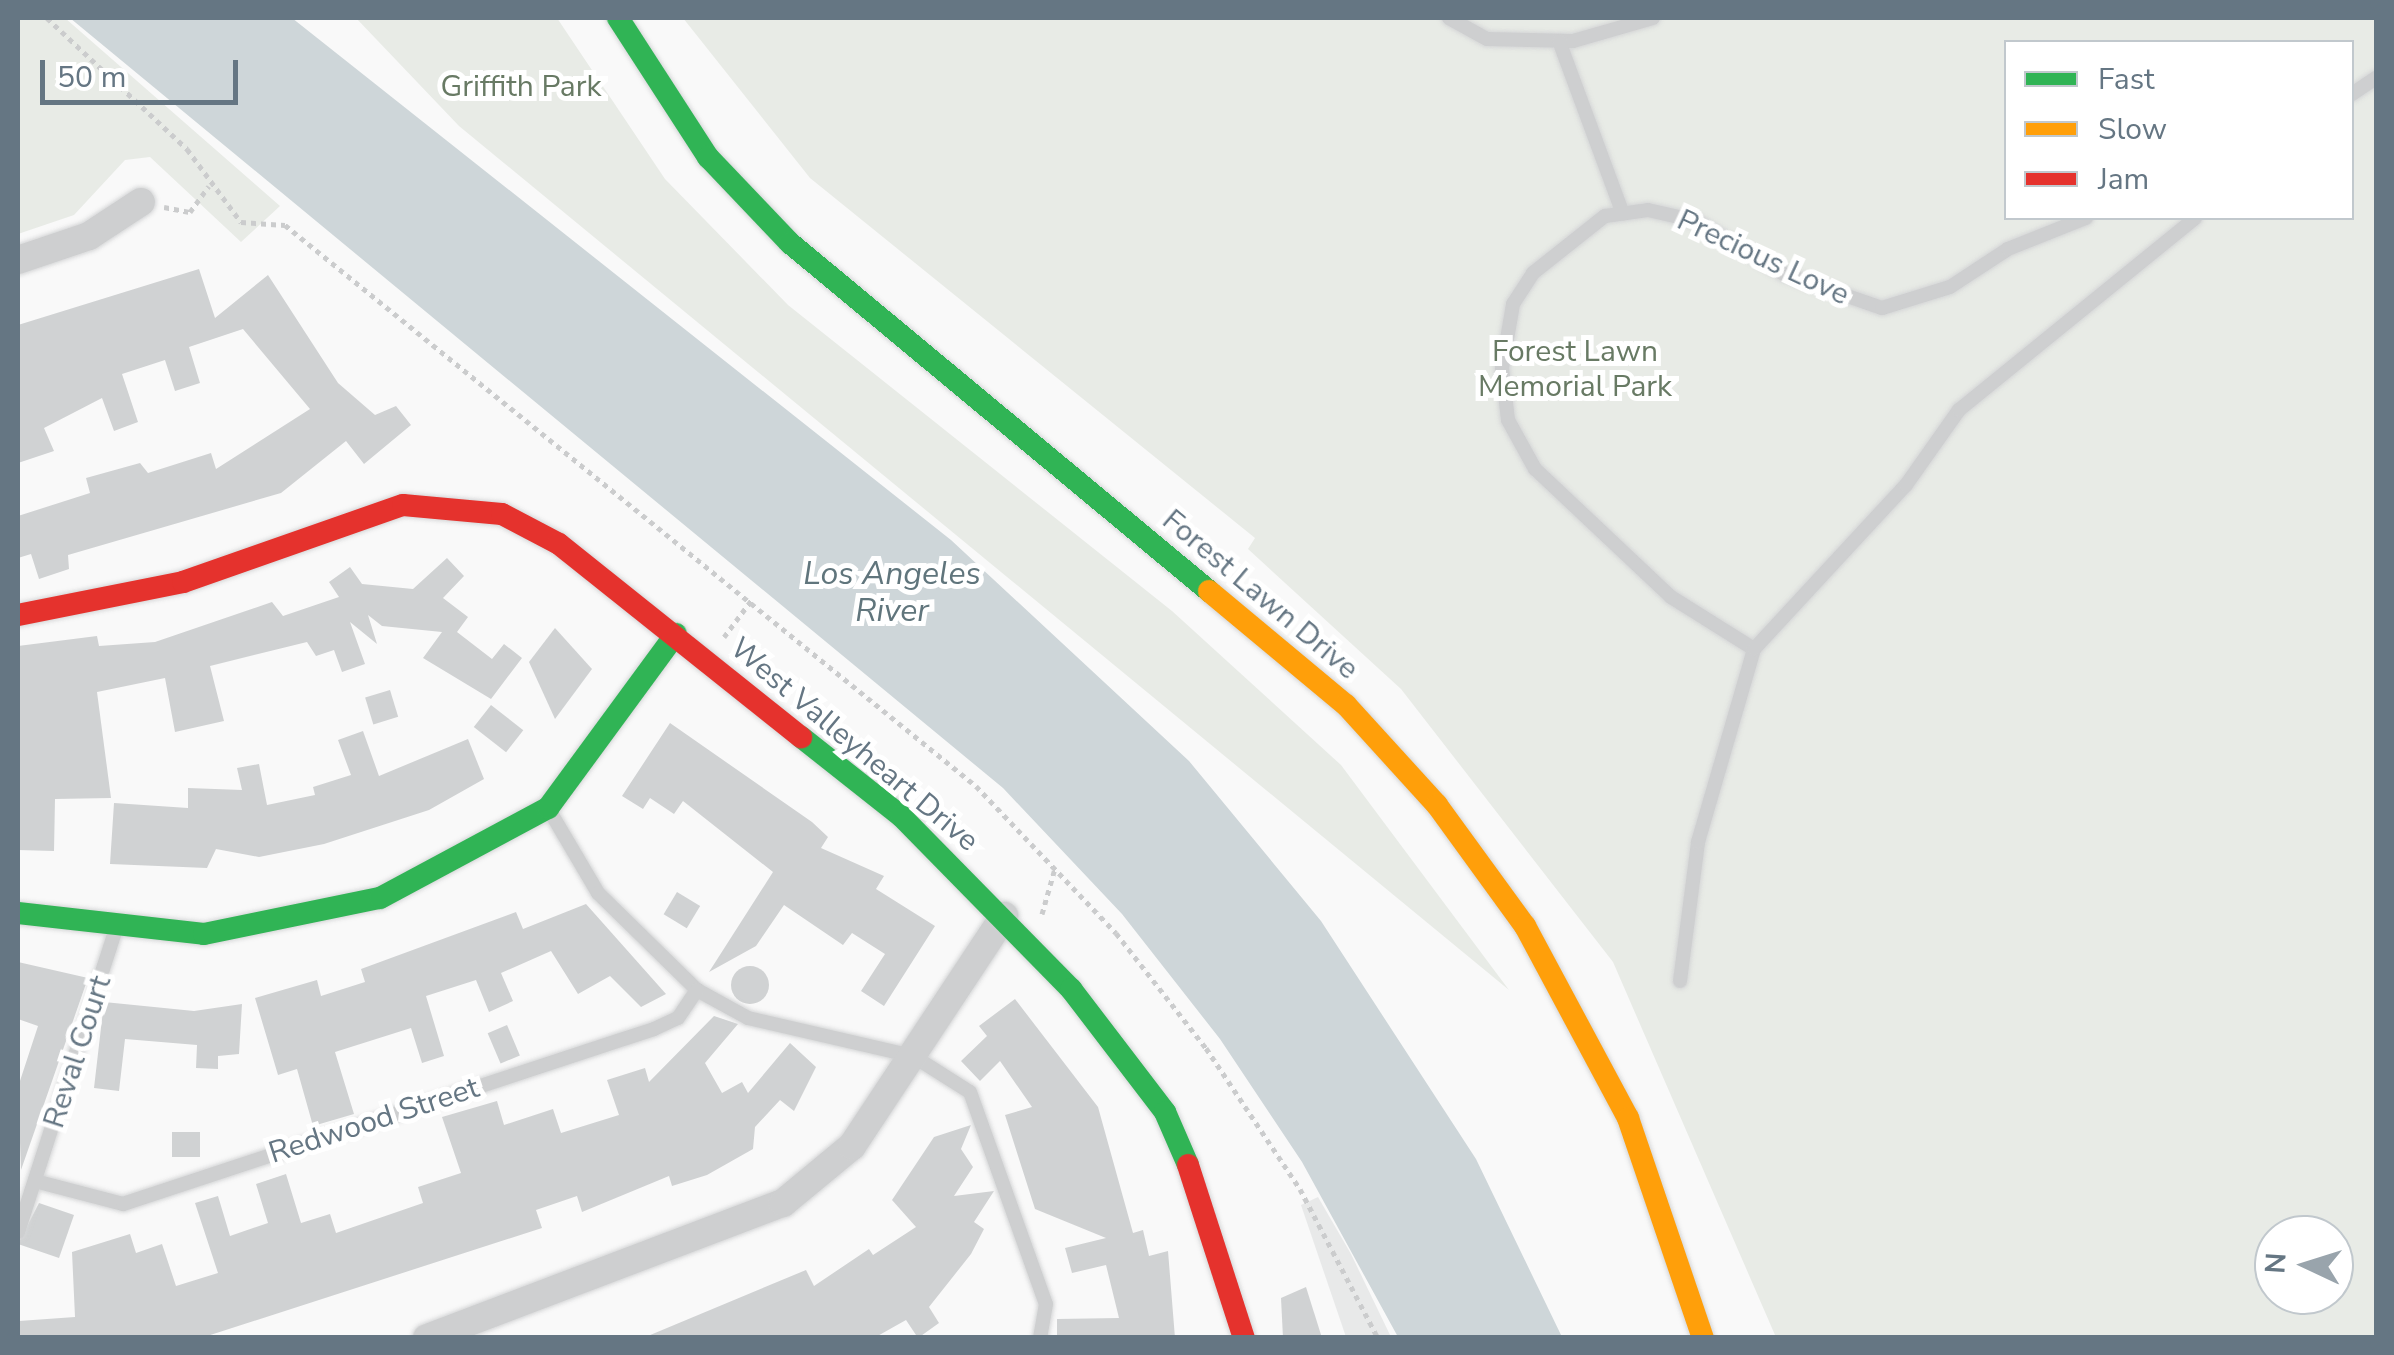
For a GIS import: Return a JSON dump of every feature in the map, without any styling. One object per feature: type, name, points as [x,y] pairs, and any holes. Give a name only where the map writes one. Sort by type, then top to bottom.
[{"type":"street","name":"Forest Lawn Drive","points":[[618,18],[708,157],[790,243],[1346,706],[1438,804],[1525,926],[1628,1118],[1703,1338]]},
{"type":"street","points":[[18,260],[89,236],[141,202]]},
{"type":"street","name":"West Valleyheart Drive","points":[[18,615],[183,582],[403,505],[502,514],[559,544],[901,816],[1026,937],[1165,1112],[1209,1211],[1244,1338]]},
{"type":"street","points":[[18,913],[116,929],[204,934],[380,898],[454,866],[548,808],[676,634]]},
{"type":"street","points":[[427,1338],[783,1204],[852,1146],[1004,916]]},
{"type":"lane","points":[[1449,18],[1487,39],[1560,40],[1653,18]]},
{"type":"lane","points":[[1560,40],[1622,214],[1575,236],[1513,304],[1502,368],[1508,420],[1572,512],[1737,642],[1754,649]]},
{"type":"lane","points":[[2354,93],[2376,78]]},
{"type":"lane","name":"Precious Love","points":[[1622,214],[1696,220],[1784,274],[1882,308],[1907,304],[2082,220]]},
{"type":"lane","points":[[1680,981],[1698,842],[1754,649],[1906,485],[1959,410],[2193,220]]},
{"type":"lane","points":[[548,808],[598,893],[697,990],[748,1018],[912,1056],[952,1074],[986,1120],[1046,1304],[1040,1338]]},
{"type":"lane","name":"Reval Court","points":[[18,1232],[116,929]]},
{"type":"lane","name":"Redwood Street","points":[[35,1181],[123,1204],[654,1029],[678,1018],[697,990]]},
{"type":"path","points":[[46,18],[188,149],[208,186],[241,222],[285,225],[754,598],[976,786],[1056,867],[1206,1048],[1300,1190],[1378,1338]]},
{"type":"path","points":[[141,202],[190,212],[208,186]]},
{"type":"path","points":[[708,660],[754,598]]},
{"type":"path","points":[[1026,937],[1048,906],[1056,867]]},
{"type":"shaded area","points":[[1318,1197],[1391,1337],[1346,1337],[1301,1205]]},
{"type":"green space","points":[[18,18],[65,18],[280,206],[241,242],[150,157],[125,160],[74,215],[18,234]]},
{"type":"green space","name":"Griffith Park","points":[[356,18],[557,18],[665,179],[788,305],[1172,611],[1341,765],[1509,990],[459,126]]},
{"type":"green space","name":"Forest Lawn Memorial Park","points":[[683,18],[2376,18],[2376,1337],[1775,1335],[1613,962],[1401,689],[1248,549],[1255,538],[810,178]]},
{"type":"water","name":"Los Angeles River","points":[[70,18],[292,18],[951,540],[1189,761],[1321,921],[1476,1159],[1562,1337],[1398,1337],[1302,1162],[1220,1039],[1122,914],[1003,788]]},
{"type":"building","points":[[199,269],[215,318],[268,275],[338,383],[375,415],[396,406],[411,425],[364,464],[346,441],[281,493],[68,555],[69,569],[39,579],[31,554],[18,558],[18,516],[90,493],[86,478],[140,463],[148,473],[211,453],[216,469],[310,409],[243,329],[189,347],[200,383],[175,391],[165,360],[122,374],[138,422],[114,431],[102,398],[44,428],[54,451],[18,463],[18,325]]},
{"type":"building","points":[[447,558],[464,576],[443,598],[468,617],[457,632],[492,659],[504,644],[522,658],[491,699],[423,658],[442,632],[382,626],[368,615],[377,644],[350,622],[365,664],[342,672],[334,650],[316,656],[307,642],[210,666],[224,721],[175,732],[165,678],[97,692],[111,798],[55,799],[54,851],[18,850],[18,646],[97,636],[99,646],[155,642],[272,602],[283,616],[339,597],[329,582],[350,567],[362,584],[413,589]]},
{"type":"building","points":[[555,628],[592,669],[555,719],[529,662]]},
{"type":"building","points":[[390,690],[398,717],[373,724],[365,698]]},
{"type":"building","points":[[491,705],[523,730],[506,752],[474,727]]},
{"type":"building","points":[[670,723],[812,822],[828,837],[821,848],[884,876],[876,889],[935,926],[884,1006],[861,991],[885,954],[852,933],[843,945],[784,905],[756,946],[709,972],[773,872],[683,801],[674,814],[650,798],[643,809],[622,796]]},
{"type":"building","points":[[363,731],[379,776],[468,739],[484,779],[429,810],[324,844],[259,857],[216,849],[207,868],[110,864],[114,803],[188,808],[188,788],[242,790],[237,768],[259,764],[267,805],[315,795],[313,787],[351,775],[338,740]]},
{"type":"building","points":[[677,892],[700,906],[687,928],[664,914]]},
{"type":"building","points":[[586,904],[666,994],[641,1007],[610,976],[578,994],[551,951],[501,973],[513,1001],[489,1012],[476,980],[426,996],[444,1056],[422,1063],[411,1028],[335,1052],[354,1114],[313,1126],[297,1069],[278,1075],[255,998],[317,980],[321,996],[365,982],[361,969],[516,912],[523,929]]},
{"type":"building","points":[[18,962],[88,978],[21,1170],[18,1087],[38,1026],[18,1019]]},
{"type":"building","points":[[750,966],[763,972],[769,985],[763,998],[750,1004],[737,998],[731,985],[737,972]]},
{"type":"building","points":[[1015,999],[1098,1107],[1133,1233],[1143,1230],[1149,1256],[1168,1251],[1175,1338],[1057,1338],[1057,1319],[1119,1318],[1106,1265],[1072,1273],[1065,1248],[1106,1238],[1035,1209],[1005,1115],[1032,1107],[1000,1061],[980,1081],[961,1061],[987,1036],[979,1026]]},
{"type":"building","points":[[104,1002],[194,1011],[242,1004],[239,1054],[218,1056],[218,1069],[196,1068],[197,1045],[125,1039],[119,1091],[94,1088]]},
{"type":"building","points":[[714,1016],[738,1024],[705,1063],[722,1093],[742,1082],[748,1093],[790,1043],[816,1067],[794,1111],[780,1100],[755,1127],[753,1149],[707,1175],[672,1186],[669,1176],[582,1212],[577,1196],[536,1210],[542,1228],[201,1338],[20,1338],[19,1321],[75,1317],[72,1252],[130,1234],[136,1253],[162,1244],[176,1286],[218,1273],[195,1203],[218,1196],[230,1236],[268,1223],[256,1184],[286,1174],[301,1223],[330,1214],[336,1233],[423,1203],[418,1187],[461,1173],[442,1117],[497,1101],[504,1125],[553,1109],[561,1133],[619,1115],[607,1080],[645,1068],[649,1082]]},
{"type":"building","points":[[507,1025],[520,1055],[501,1064],[488,1033]]},
{"type":"building","points":[[971,1125],[961,1149],[973,1167],[954,1196],[994,1191],[974,1222],[984,1229],[971,1254],[929,1307],[939,1323],[918,1338],[906,1320],[874,1338],[643,1338],[806,1270],[814,1286],[869,1249],[873,1255],[916,1227],[892,1200],[934,1137]]},
{"type":"building","points":[[172,1132],[200,1132],[200,1157],[172,1157]]},
{"type":"building","points":[[39,1203],[74,1215],[59,1258],[18,1244]]},
{"type":"building","points":[[1306,1287],[1322,1338],[1283,1338],[1281,1298]]},
{"type":"traffic: fast","points":[[618,18],[708,157],[790,243],[1209,591]]},
{"type":"traffic: fast","points":[[18,913],[204,934],[380,898],[548,808],[676,634]]},
{"type":"traffic: fast","points":[[801,737],[901,816],[1071,989],[1165,1112],[1188,1165]]},
{"type":"traffic: slow","points":[[1209,591],[1346,705],[1437,805],[1525,926],[1628,1118],[1703,1338]]},
{"type":"traffic: jam","points":[[18,615],[183,582],[403,505],[502,514],[559,544],[801,737]]},
{"type":"traffic: jam","points":[[1188,1165],[1244,1338]]}]
